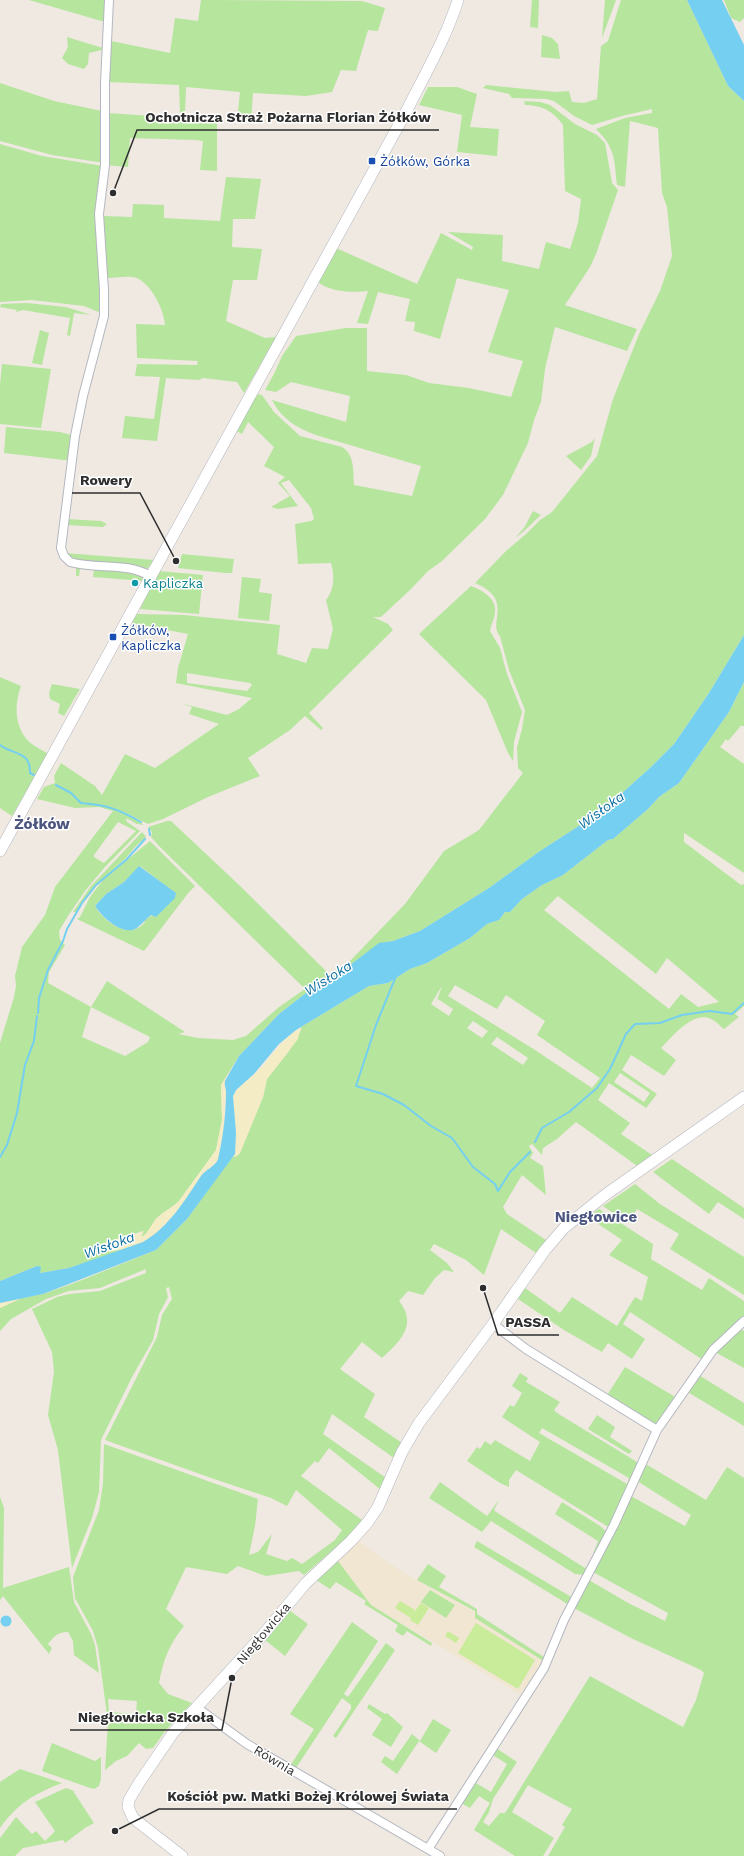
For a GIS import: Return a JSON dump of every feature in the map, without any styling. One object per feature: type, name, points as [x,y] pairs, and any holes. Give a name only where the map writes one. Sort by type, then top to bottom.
[{"type":"street","points":[[109,0],[105,84],[105,165],[99,214],[104,290],[104,316],[81,404],[61,548],[64,556],[70,562],[126,566],[152,577]]},
{"type":"street","points":[[0,851],[152,577],[407,110],[453,15],[458,0]]},
{"type":"street","name":"Niegłowicka","points":[[182,1856],[133,1818],[129,1811],[128,1803],[163,1745],[261,1637],[306,1583],[351,1541],[367,1523],[378,1507],[402,1452],[419,1423],[494,1324],[545,1250],[564,1228],[605,1195],[744,1097]]},
{"type":"street","points":[[428,1850],[544,1668],[564,1620],[614,1524],[658,1430],[713,1350],[744,1321]]},
{"type":"street","points":[[494,1324],[526,1349],[658,1430]]},
{"type":"street","name":"Równia","points":[[196,1707],[247,1744],[440,1856]]},
{"type":"shaded area","points":[[357,1540],[402,1572],[475,1612],[476,1618],[545,1662],[524,1697],[371,1605],[337,1560]]},
{"type":"green space","points":[[29,0],[106,0],[105,22]]},
{"type":"green space","points":[[201,0],[362,1],[385,8],[378,31],[368,30],[356,71],[341,70],[332,92],[306,96],[253,93],[251,121],[237,121],[240,92],[186,87],[185,113],[180,113],[179,85],[108,82],[111,41],[170,53],[175,18],[198,21]]},
{"type":"green space","points":[[532,0],[539,0],[538,28],[530,27]]},
{"type":"green space","points":[[605,0],[616,0],[602,38]]},
{"type":"green space","points":[[621,0],[687,0],[728,86],[744,101],[744,635],[709,693],[674,744],[602,811],[540,851],[489,888],[420,931],[393,941],[379,944],[337,975],[315,986],[279,1014],[239,1056],[221,1085],[222,1120],[216,1150],[179,1201],[158,1217],[144,1236],[141,1238],[143,1231],[93,1247],[99,1248],[95,1253],[126,1249],[69,1268],[40,1273],[37,1266],[0,1281],[0,1043],[14,997],[16,986],[15,976],[22,947],[45,915],[55,887],[113,811],[99,807],[75,808],[37,799],[44,787],[55,783],[54,776],[61,763],[95,786],[102,795],[125,754],[155,768],[219,724],[189,714],[192,707],[180,703],[227,715],[239,709],[252,698],[176,683],[178,668],[188,634],[131,623],[137,614],[184,615],[280,625],[277,654],[306,663],[312,648],[328,649],[333,629],[326,600],[331,592],[333,583],[331,563],[298,564],[295,524],[314,519],[311,508],[289,480],[281,483],[298,506],[278,509],[271,507],[290,496],[278,483],[285,477],[264,466],[274,447],[248,422],[242,434],[236,431],[257,394],[262,395],[274,412],[300,436],[342,447],[346,450],[351,459],[354,485],[412,496],[421,466],[319,436],[298,427],[281,413],[272,400],[346,422],[350,396],[291,382],[276,392],[265,390],[282,356],[296,336],[346,328],[367,328],[367,371],[406,375],[429,383],[469,388],[511,397],[523,361],[488,352],[509,290],[457,278],[440,339],[414,331],[415,322],[405,321],[410,299],[378,292],[368,324],[357,323],[368,291],[356,292],[335,290],[318,282],[336,248],[417,284],[441,233],[472,250],[473,247],[448,232],[503,235],[502,261],[539,269],[546,242],[570,249],[578,223],[581,199],[565,191],[563,125],[547,110],[537,106],[525,105],[524,101],[540,102],[550,105],[575,124],[597,135],[605,143],[612,183],[618,190],[596,254],[590,267],[565,305],[637,329],[627,351],[555,327],[545,369],[541,402],[534,420],[528,443],[503,495],[485,519],[442,561],[428,571],[381,617],[373,617],[388,624],[393,630],[309,713],[323,728],[321,730],[305,716],[290,730],[248,758],[260,776],[208,797],[163,819],[148,824],[124,812],[144,825],[137,824],[126,818],[127,822],[140,831],[104,868],[85,891],[68,916],[59,931],[60,940],[65,945],[49,972],[48,983],[91,1007],[107,981],[185,1032],[178,1034],[198,1038],[233,1040],[246,1036],[279,1007],[305,989],[160,847],[151,837],[152,832],[148,827],[171,821],[238,884],[330,975],[351,960],[405,904],[444,851],[479,830],[523,773],[518,768],[517,747],[525,710],[509,670],[500,636],[497,631],[497,604],[494,597],[487,590],[475,583],[507,550],[540,520],[552,512],[597,456],[613,399],[640,332],[660,291],[672,256],[667,207],[662,193],[658,128],[630,121],[625,187],[617,185],[611,149],[603,136],[596,129],[625,118],[652,113],[652,109],[592,125],[574,116],[554,101],[547,99],[512,98],[509,94],[483,88],[486,85],[556,92],[569,91],[572,102],[584,103],[597,99],[601,46],[608,41]],"holes":[[[187,673],[250,683],[252,685],[247,691],[187,683]],[[118,822],[136,831],[104,863],[94,857]],[[91,1007],[150,1037],[148,1042],[125,1056],[82,1037]]]},
{"type":"green space","points":[[724,0],[744,0],[744,18],[740,22],[731,18]]},
{"type":"green space","points":[[542,35],[552,38],[558,44],[560,59],[541,57]]},
{"type":"green space","points":[[67,37],[106,49],[89,53],[88,64],[84,69],[68,64],[62,58],[68,47]]},
{"type":"green space","points":[[101,78],[104,80],[104,163],[52,155],[0,141],[0,83],[54,101],[102,111]]},
{"type":"green space","points":[[428,87],[457,87],[477,94],[470,127],[499,129],[497,156],[457,152],[462,115],[419,105]]},
{"type":"green space","points":[[106,113],[217,120],[217,171],[200,170],[203,141],[196,140],[130,138],[128,167],[105,165]]},
{"type":"green space","points":[[0,144],[42,156],[103,166],[101,313],[84,306],[32,300],[0,302]]},
{"type":"green space","points":[[226,177],[261,179],[255,219],[233,219],[232,247],[262,249],[257,280],[233,280],[226,321],[265,338],[276,337],[244,393],[237,382],[203,378],[199,380],[166,378],[157,441],[122,438],[125,416],[154,419],[160,377],[135,376],[137,364],[197,365],[198,361],[137,358],[136,324],[165,325],[164,319],[160,305],[156,298],[148,286],[142,281],[137,278],[130,277],[105,278],[103,245],[104,216],[132,217],[133,204],[164,205],[164,218],[220,221]]},
{"type":"green space","points":[[27,303],[66,307],[91,315],[74,313],[70,336],[67,335],[70,318],[23,310],[16,312],[17,310],[0,307],[1,304]]},
{"type":"green space","points":[[40,330],[49,333],[42,365],[32,363]]},
{"type":"green space","points":[[2,364],[51,369],[41,428],[0,424],[0,385]]},
{"type":"green space","points":[[6,427],[60,432],[75,436],[73,461],[4,453]]},
{"type":"green space","points":[[595,438],[591,456],[581,470],[566,456],[592,442]]},
{"type":"green space","points":[[533,511],[541,515],[515,538],[524,528]]},
{"type":"green space","points":[[67,519],[101,521],[107,524],[103,527],[66,525]]},
{"type":"green space","points":[[65,553],[154,560],[147,569],[74,561]]},
{"type":"green space","points":[[182,554],[234,559],[232,573],[178,568]]},
{"type":"green space","points":[[76,565],[114,568],[142,576],[143,581],[93,577],[94,570],[80,569],[79,576],[76,576]]},
{"type":"green space","points":[[159,571],[203,575],[199,614],[140,609]]},
{"type":"green space","points":[[242,577],[261,579],[259,592],[272,594],[269,621],[238,618]]},
{"type":"green space","points":[[471,586],[484,592],[494,603],[495,614],[490,631],[500,648],[507,674],[522,712],[514,742],[513,761],[508,753],[486,700],[419,634]]},
{"type":"green space","points":[[0,677],[21,686],[17,705],[17,718],[21,731],[27,740],[48,754],[12,816],[0,808]]},
{"type":"green space","points":[[744,682],[744,726],[739,726],[740,727],[728,741],[726,739],[720,747],[744,764],[744,873],[684,833],[684,842],[741,885],[744,884],[744,1006],[735,1014],[739,1017],[724,1029],[713,1020],[704,1017],[690,1021],[683,1026],[661,1048],[676,1060],[664,1076],[631,1055],[622,1070],[657,1094],[646,1108],[609,1083],[598,1100],[630,1123],[621,1134],[655,1157],[640,1168],[576,1122],[557,1139],[543,1148],[542,1155],[532,1144],[529,1146],[533,1153],[530,1158],[543,1166],[546,1195],[522,1175],[503,1207],[507,1214],[549,1242],[539,1255],[501,1229],[484,1275],[466,1260],[434,1244],[430,1250],[447,1263],[454,1272],[444,1270],[435,1278],[423,1295],[408,1291],[399,1301],[407,1317],[407,1325],[395,1346],[382,1358],[362,1342],[340,1369],[375,1394],[364,1417],[402,1443],[397,1449],[394,1458],[332,1414],[323,1434],[386,1478],[381,1490],[329,1448],[318,1463],[315,1461],[301,1476],[362,1520],[349,1536],[304,1575],[299,1571],[266,1576],[238,1566],[227,1574],[186,1567],[166,1609],[184,1626],[174,1639],[167,1653],[162,1667],[159,1683],[168,1694],[192,1703],[166,1730],[153,1748],[146,1749],[139,1743],[127,1756],[116,1761],[105,1770],[108,1722],[98,1648],[93,1631],[75,1598],[73,1577],[99,1510],[103,1483],[104,1444],[258,1499],[255,1526],[249,1555],[258,1552],[272,1534],[266,1554],[287,1561],[292,1558],[302,1564],[335,1540],[342,1530],[296,1490],[287,1506],[271,1498],[105,1440],[157,1337],[162,1315],[172,1299],[169,1287],[166,1288],[168,1297],[159,1314],[153,1340],[132,1377],[101,1440],[99,1492],[92,1518],[72,1568],[58,1450],[48,1415],[54,1372],[52,1352],[32,1309],[57,1297],[69,1294],[100,1291],[146,1273],[146,1269],[100,1288],[69,1291],[46,1299],[11,1319],[0,1331],[0,1308],[22,1298],[43,1294],[77,1282],[156,1250],[187,1219],[230,1159],[240,1153],[263,1097],[267,1079],[289,1051],[301,1030],[301,1027],[369,986],[388,983],[410,969],[427,963],[470,938],[487,924],[499,920],[505,912],[510,912],[522,899],[542,885],[563,875],[608,840],[613,839],[648,809],[659,797],[679,783],[729,712]],"holes":[[[558,896],[656,974],[667,958],[719,1002],[698,1007],[681,994],[669,1009],[544,910]],[[455,985],[497,1009],[506,995],[545,1021],[537,1035],[600,1078],[592,1088],[535,1050],[448,996]],[[442,986],[436,1003],[438,999],[453,1009],[449,1016],[431,1004]],[[473,1021],[488,1031],[482,1038],[467,1028]],[[497,1037],[528,1058],[523,1065],[491,1044]],[[620,1073],[650,1093],[644,1102],[614,1082]],[[108,1699],[137,1701],[136,1714],[109,1712]]]},
{"type":"green space","points":[[52,684],[80,689],[64,716],[58,713],[60,704],[50,699],[49,693]]},
{"type":"green space","points":[[142,832],[146,837],[125,859],[98,883],[76,912],[73,912],[91,886]]},
{"type":"green space","points":[[150,841],[195,886],[144,951],[77,919],[80,917],[90,897],[103,880]],"holes":[[[140,866],[176,895],[156,916],[152,915],[139,927],[132,930],[125,930],[111,923],[104,918],[95,906],[106,894],[124,882]]]},
{"type":"green space","points":[[672,1159],[744,1208],[744,1219],[718,1202],[709,1214],[653,1172]]},
{"type":"green space","points":[[635,1184],[660,1204],[744,1257],[744,1295],[670,1249],[679,1234],[637,1209],[628,1223],[603,1206]]},
{"type":"green space","points":[[599,1209],[653,1244],[651,1259],[702,1290],[709,1278],[744,1301],[744,1319],[703,1360],[630,1312],[623,1324],[645,1339],[632,1359],[608,1343],[602,1352],[564,1330],[518,1299],[525,1288],[560,1313],[572,1297],[617,1326],[635,1297],[642,1301],[648,1277],[609,1255],[622,1240],[588,1217]]},
{"type":"green space","points":[[739,1328],[744,1331],[744,1368],[715,1352]]},
{"type":"green space","points":[[625,1367],[677,1398],[658,1426],[606,1397]]},
{"type":"green space","points":[[520,1373],[528,1378],[526,1382],[560,1402],[554,1410],[557,1413],[637,1462],[640,1462],[610,1528],[516,1470],[509,1480],[509,1487],[500,1483],[467,1461],[477,1447],[480,1449],[485,1441],[491,1445],[495,1440],[530,1461],[540,1442],[502,1417],[510,1405],[514,1407],[522,1393],[512,1386]],"holes":[[[542,1428],[629,1478],[627,1484],[539,1433]]]},
{"type":"green space","points":[[697,1374],[744,1403],[744,1426],[686,1391]]},
{"type":"green space","points":[[597,1415],[615,1427],[610,1437],[632,1451],[629,1454],[588,1429]]},
{"type":"green space","points":[[644,1463],[706,1500],[727,1467],[744,1478],[744,1856],[548,1856],[565,1827],[562,1825],[572,1809],[528,1785],[512,1812],[554,1838],[543,1856],[515,1856],[474,1830],[490,1803],[479,1796],[470,1808],[461,1803],[496,1748],[517,1762],[493,1799],[489,1812],[483,1822],[489,1826],[500,1813],[505,1813],[590,1676],[683,1727],[696,1700],[704,1673],[701,1670],[633,1639],[572,1607],[587,1579],[630,1604],[665,1621],[668,1613],[591,1571],[629,1495],[685,1526],[691,1515],[637,1481]],"holes":[[[493,1755],[507,1764],[491,1792],[476,1783]]]},
{"type":"green space","points":[[440,1482],[487,1516],[499,1500],[494,1510],[496,1512],[585,1568],[589,1565],[598,1541],[555,1514],[562,1502],[607,1532],[585,1575],[575,1574],[491,1521],[482,1532],[429,1498]]},
{"type":"green space","points":[[0,1497],[4,1508],[3,1588],[69,1567],[74,1602],[91,1634],[95,1645],[99,1673],[74,1655],[73,1641],[68,1632],[56,1635],[52,1639],[48,1644],[52,1648],[49,1654],[3,1596],[0,1600]]},
{"type":"green space","points":[[477,1541],[573,1598],[569,1605],[474,1547]]},
{"type":"green space","points":[[338,1561],[371,1605],[432,1643],[431,1646],[407,1631],[403,1636],[395,1631],[398,1625],[364,1604],[366,1601],[336,1582],[330,1589],[316,1580]]},
{"type":"green space","points":[[428,1564],[446,1576],[439,1587],[477,1609],[477,1614],[547,1659],[545,1662],[475,1618],[475,1611],[417,1580]]},
{"type":"green space","points":[[430,1590],[455,1605],[446,1618],[421,1602]]},
{"type":"green space","points":[[400,1601],[415,1610],[412,1615],[421,1603],[429,1608],[418,1625],[410,1620],[411,1618],[395,1608]]},
{"type":"green space","points":[[289,1610],[308,1624],[285,1656],[265,1640]]},
{"type":"green space","points":[[352,1622],[378,1641],[344,1694],[348,1697],[386,1643],[395,1650],[336,1738],[333,1736],[351,1709],[351,1705],[342,1698],[296,1768],[290,1766],[314,1729],[290,1714]]},
{"type":"green space","points":[[476,1623],[535,1660],[518,1689],[458,1653]]},
{"type":"green space","points":[[448,1631],[459,1638],[456,1643],[445,1636]]},
{"type":"green space","points":[[369,1704],[385,1714],[387,1713],[403,1727],[391,1747],[372,1735],[382,1719],[367,1708]]},
{"type":"green space","points":[[433,1719],[451,1730],[436,1753],[419,1741],[397,1774],[381,1762],[385,1756],[393,1761],[412,1734],[420,1741]]},
{"type":"green space","points":[[52,1743],[95,1761],[101,1757],[101,1779],[99,1786],[94,1789],[90,1788],[42,1771]]},
{"type":"green space","points":[[20,1769],[62,1783],[27,1800],[13,1812],[0,1828],[0,1782]]},
{"type":"green space","points":[[66,1788],[77,1792],[73,1791],[94,1823],[65,1843],[63,1840],[23,1848],[15,1856],[0,1856],[0,1838],[16,1817],[32,1834],[36,1831],[45,1841],[55,1831],[35,1802]]},
{"type":"sand","points":[[301,1027],[298,1039],[267,1079],[263,1097],[240,1153],[237,1156],[232,1157],[235,1154],[236,1133],[233,1096],[240,1087],[261,1068],[281,1044],[293,1032]]},
{"type":"sand","points":[[227,1076],[225,1081],[226,1091],[223,1135],[218,1160],[201,1177],[198,1184],[179,1209],[154,1236],[126,1249],[94,1254],[99,1248],[92,1247],[122,1237],[136,1235],[144,1231],[141,1237],[144,1236],[158,1217],[179,1201],[216,1150],[222,1120],[221,1085]]},
{"type":"sand","points":[[22,1298],[0,1308],[0,1303]]},
{"type":"water","points":[[687,0],[722,0],[744,45],[744,101],[728,86]]},
{"type":"water","points":[[744,635],[744,682],[729,712],[679,783],[659,797],[648,809],[613,839],[608,840],[563,875],[542,885],[522,899],[510,912],[505,912],[499,920],[487,924],[470,938],[427,963],[410,969],[388,983],[369,986],[296,1030],[279,1044],[254,1074],[236,1090],[233,1096],[236,1133],[235,1154],[187,1219],[156,1250],[43,1294],[0,1303],[0,1281],[37,1266],[41,1267],[40,1273],[69,1268],[143,1242],[161,1229],[176,1212],[203,1174],[217,1161],[225,1117],[225,1081],[239,1056],[279,1014],[315,986],[337,975],[379,943],[393,941],[420,931],[489,888],[540,851],[602,811],[674,744],[709,693]]},
{"type":"water","points":[[139,866],[176,893],[175,898],[156,917],[151,915],[137,928],[126,930],[113,924],[95,906],[106,894],[124,882]]},
{"type":"water","points":[[4,1616],[8,1616],[10,1617],[10,1625],[4,1626],[1,1623],[1,1619]]},
{"type":"waterway","points":[[0,745],[24,757],[30,766],[30,773],[34,775]]},
{"type":"waterway","points":[[56,785],[71,793],[81,803],[112,808],[141,822]]},
{"type":"waterway","points":[[149,829],[150,835]]},
{"type":"waterway","points":[[38,1013],[39,998],[48,970],[63,941],[67,929],[82,903],[96,885],[126,860],[145,839]]},
{"type":"waterway","points":[[396,976],[376,1025],[356,1086],[383,1094],[404,1105],[431,1126],[452,1138],[473,1167],[495,1184],[498,1191],[510,1172],[530,1152]]},
{"type":"waterway","points":[[535,1142],[542,1128],[569,1112],[597,1088],[610,1069],[626,1034],[635,1024],[660,1023],[682,1015],[710,1011],[732,1014],[744,1003]]},
{"type":"waterway","points":[[0,1157],[7,1145],[17,1113],[25,1065],[34,1041],[37,1016]]},
{"type":"place","name":"Żółków, Górka","points":[[372,161]]},
{"type":"place","name":"Ochotnicza Straż Pożarna Florian Żółków","points":[[113,193]]},
{"type":"place","name":"Rowery","points":[[176,561]]},
{"type":"place","name":"Kapliczka","points":[[135,583]]},
{"type":"place","name":"Żółków, Kapliczka","points":[[113,637]]},
{"type":"place","name":"PASSA","points":[[483,1288]]},
{"type":"place","name":"Niegłowicka Szkoła","points":[[232,1678]]},
{"type":"place","name":"Kościół pw. Matki Bożej Królowej Świata","points":[[115,1831]]},
{"type":"district","name":"Żółków","points":[[42,824]]},
{"type":"district","name":"Niegłowice","points":[[596,1217]]},
{"type":"water label","name":"Wisłoka","points":[[601,810]]},
{"type":"water label","name":"Wisłoka","points":[[328,978]]},
{"type":"water label","name":"Wisłoka","points":[[109,1245]]}]
